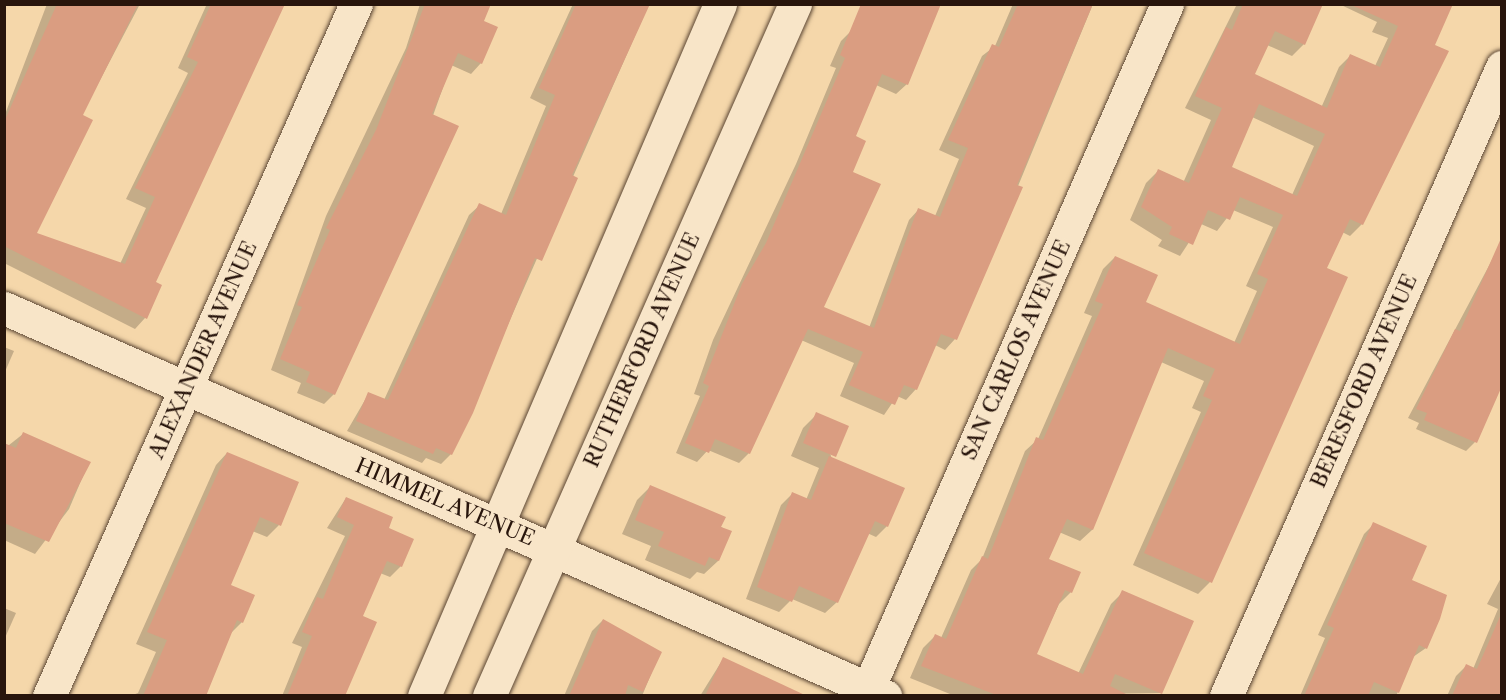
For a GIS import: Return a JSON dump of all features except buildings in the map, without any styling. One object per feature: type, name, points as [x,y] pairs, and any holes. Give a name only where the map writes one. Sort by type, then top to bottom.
[{"type":"street","name":"ALEXANDER AVENUE","points":[[49,696],[356,4]]},
{"type":"street","points":[[424,696],[500,526],[720,4]]},
{"type":"street","name":"RUTHERFORD AVENUE","points":[[489,696],[795,4]]},
{"type":"street","name":"SAN CARLOS AVENUE","points":[[873,693],[1167,4]]},
{"type":"street","name":"BERESFORD AVENUE","points":[[1226,696],[1502,68]]},
{"type":"street","name":"HIMMEL AVENUE","points":[[4,308],[554,549],[873,693]]}]
